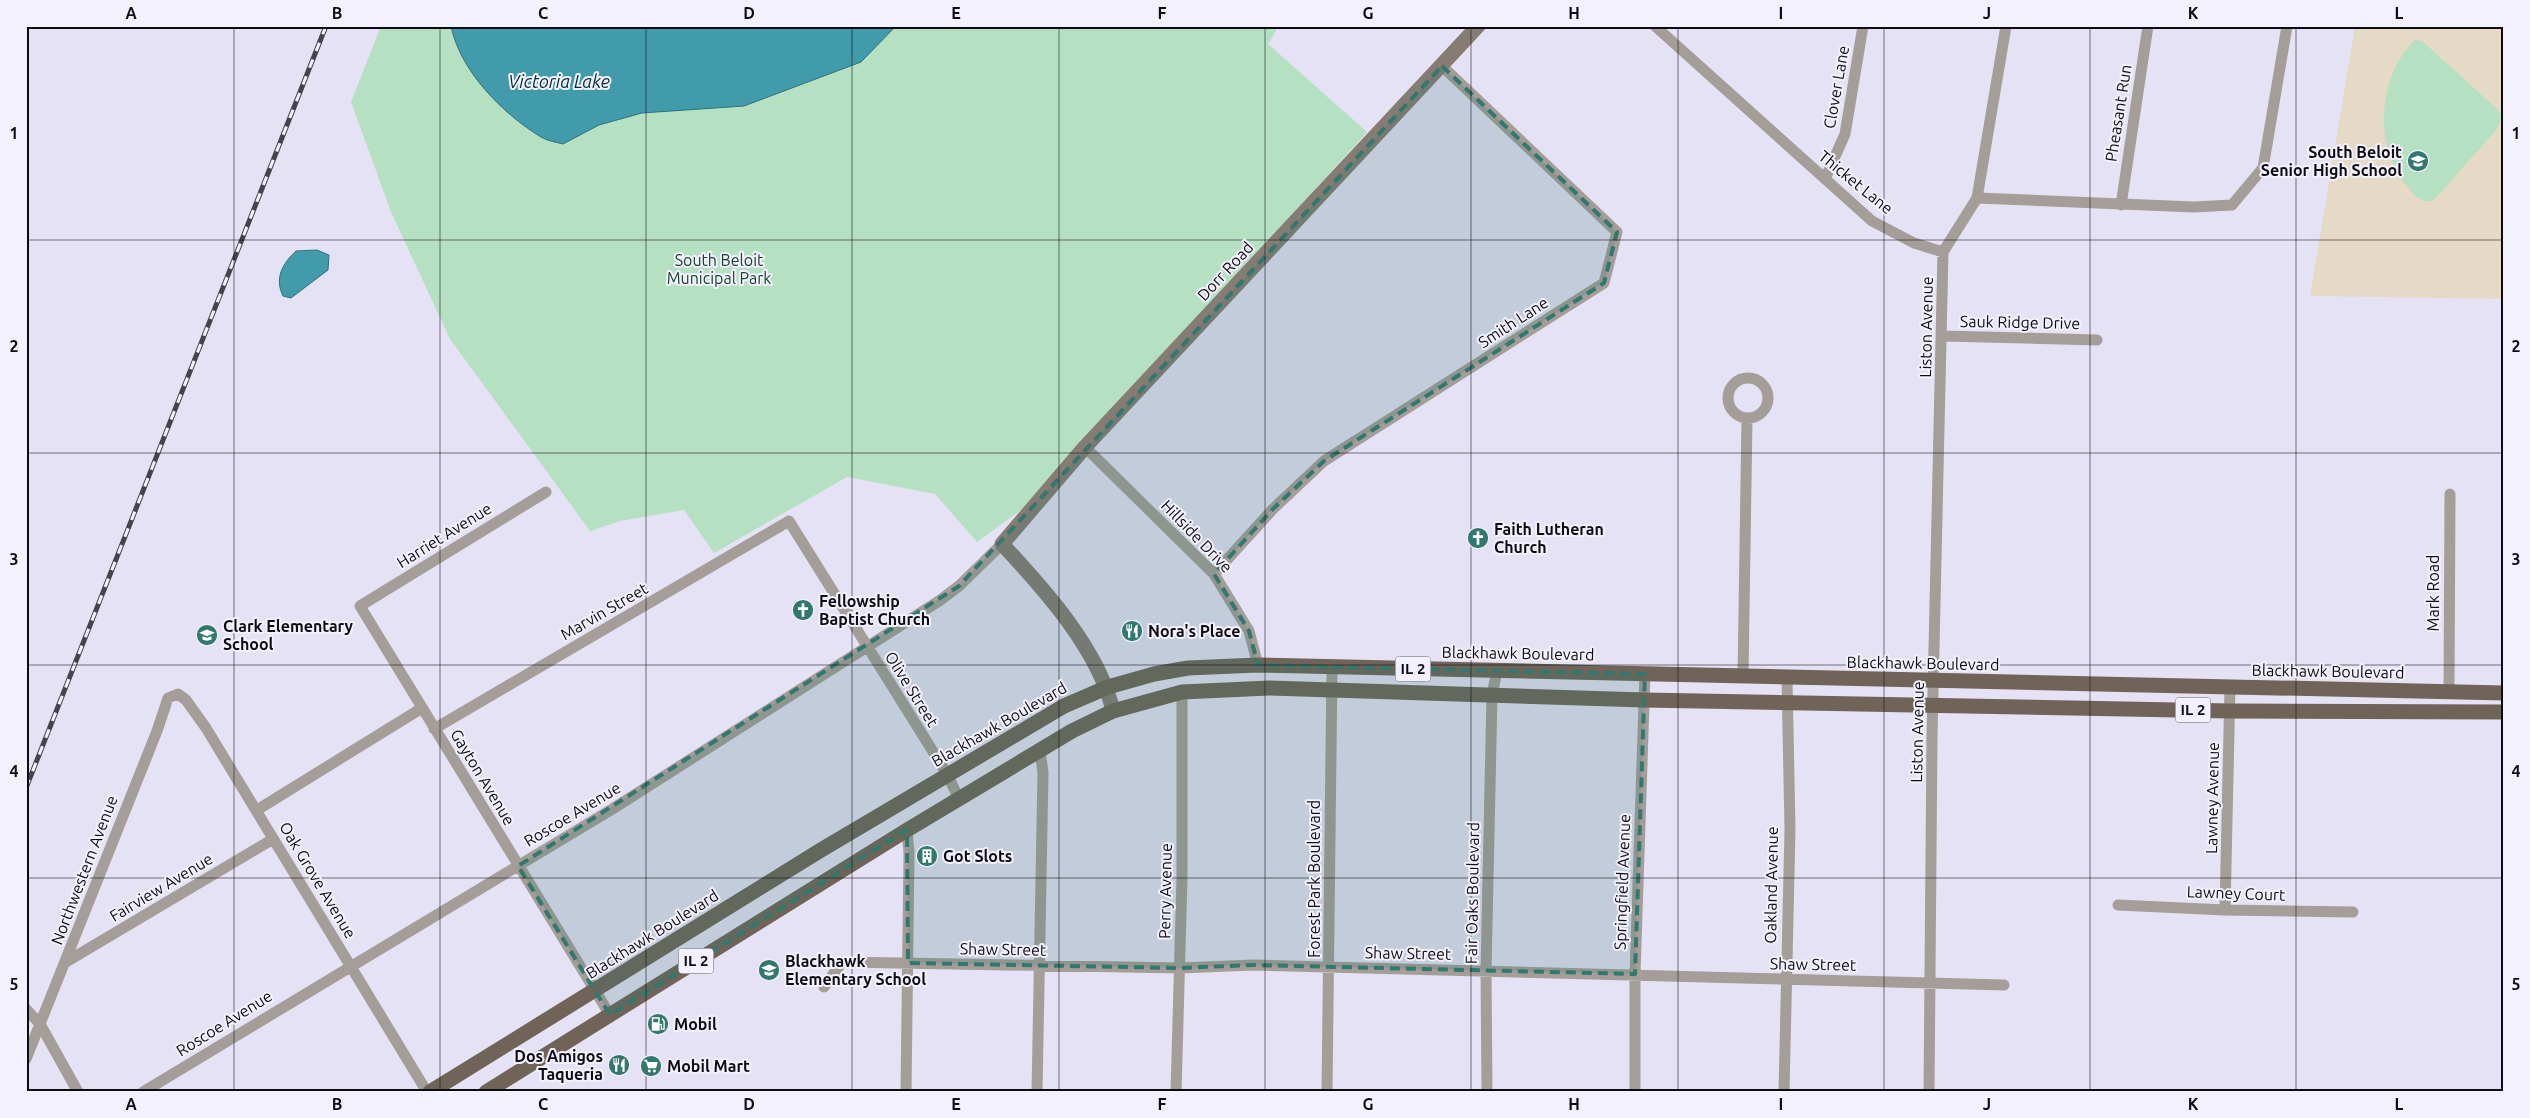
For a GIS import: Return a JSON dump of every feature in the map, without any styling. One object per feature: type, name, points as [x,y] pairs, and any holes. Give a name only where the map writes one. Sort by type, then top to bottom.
[{"type":"main road","name":"Blackhawk Boulevard","points":[[429,1092],[1045,715],[1108,687],[1154,674],[1188,668],[1258,665],[2449,692]]},
{"type":"main road","name":"IL 2","points":[[486,1092],[907,830],[1040,750],[1089,722],[1113,711],[1182,692],[1269,688],[1644,700],[2230,711],[2504,712]]},
{"type":"main road","name":"IL 2","points":[[2449,692],[2504,693]]},
{"type":"street","name":"Dorr Road","points":[[1002,544],[1085,447],[1478,26]]},
{"type":"street","name":"Thicket Lane","points":[[1655,26],[1872,221],[1914,243],[1943,252]]},
{"type":"street","name":"Clover Lane","points":[[1825,180],[1845,134],[1863,26]]},
{"type":"street","points":[[1943,252],[1977,198],[2006,26]]},
{"type":"street","name":"Pheasant Run","points":[[2121,205],[2148,26]]},
{"type":"street","points":[[1977,198],[2194,208],[2232,205],[2263,168],[2287,26]]},
{"type":"street","name":"Smith Lane","points":[[1214,574],[1272,509],[1324,461],[1604,283],[1617,232],[1442,66]]},
{"type":"street","name":"Liston Avenue","points":[[1929,1092],[1933,705],[1943,336],[1943,252]]},
{"type":"street","name":"Sauk Ridge Drive","points":[[1943,336],[2098,340]]},
{"type":"street","points":[[1743,676],[1747,419]]},
{"type":"street","name":"Hillside Drive","points":[[1085,447],[1214,574],[1249,631],[1258,665]]},
{"type":"street","name":"Harriet Avenue","points":[[360,606],[546,492]]},
{"type":"street","name":"Mark Road","points":[[2449,692],[2450,494]]},
{"type":"street","name":"Olive Street","points":[[790,520],[959,798]]},
{"type":"street","name":"Marvin Street","points":[[434,729],[790,520]]},
{"type":"street","points":[[1002,544],[1046,593],[1096,663],[1108,687],[1113,711]]},
{"type":"street","name":"Roscoe Avenue","points":[[143,1092],[614,808],[959,586],[1002,544]]},
{"type":"street","name":"Gayton Avenue","points":[[360,606],[610,1015]]},
{"type":"street","name":"Forest Park Boulevard","points":[[1327,1092],[1330,968],[1332,667]]},
{"type":"street","name":"Fair Oaks Boulevard","points":[[1487,1092],[1486,971],[1492,696],[1497,670]]},
{"type":"street","name":"Springfield Avenue","points":[[1635,1092],[1635,974],[1645,674]]},
{"type":"street","name":"Oakland Avenue","points":[[1784,1092],[1785,981],[1790,829],[1787,678]]},
{"type":"street","name":"Lawney Avenue","points":[[2225,910],[2230,686]]},
{"type":"street","name":"Perry Avenue","points":[[1176,1092],[1180,968],[1182,692]]},
{"type":"street","name":"Oak Grove Avenue","points":[[173,694],[178,694],[186,700],[257,810],[429,1092]]},
{"type":"street","name":"Northwestern Avenue","points":[[26,1059],[157,731],[168,698],[173,694]]},
{"type":"street","points":[[257,810],[422,708]]},
{"type":"street","points":[[1036,1092],[1043,773],[1040,750]]},
{"type":"street","points":[[906,1092],[910,853],[907,830]]},
{"type":"street","name":"Fairview Avenue","points":[[66,962],[273,839]]},
{"type":"street","name":"Lawney Court","points":[[2118,905],[2225,910],[2353,912]]},
{"type":"street","name":"Shaw Street","points":[[824,987],[842,962],[1180,968],[1253,965],[1635,974],[1785,981],[2004,985]]},
{"type":"street","points":[[26,1009],[40,1024],[78,1092]]},
{"type":"highlighted area","points":[[1442,66],[1617,232],[1604,283],[1324,461],[1273,509],[1214,574],[1249,631],[1258,665],[1645,674],[1635,974],[1253,965],[1180,968],[908,963],[907,830],[610,1015],[518,866],[959,586]]},
{"type":"shaded area","name":"South Beloit Senior High School","points":[[2355,26],[2504,26],[2504,299],[2310,296]]},
{"type":"green space","name":"South Beloit Municipal Park","points":[[381,26],[1279,26],[1268,44],[1367,132],[1028,505],[977,542],[935,494],[847,477],[714,553],[684,510],[620,521],[590,531],[450,339],[391,212],[351,102]]},
{"type":"green space","points":[[2415,40],[2422,41],[2496,108],[2502,116],[2497,129],[2433,201],[2424,201],[2414,195],[2395,169],[2388,151],[2385,131],[2384,111],[2387,91],[2393,72]]},
{"type":"water","name":"Victoria Lake","points":[[451,26],[896,26],[861,62],[744,106],[642,113],[599,125],[563,144],[541,137],[498,104],[473,75],[456,43]]},
{"type":"water","points":[[317,250],[329,255],[328,270],[291,298],[283,296],[279,283],[281,271],[287,261],[296,251]]},
{"type":"railway","points":[[26,788],[326,26]]},
{"type":"place","name":"South Beloit Senior High School","points":[[2418,161]]},
{"type":"place","name":"Faith Lutheran Church","points":[[1478,538]]},
{"type":"place","name":"Fellowship Baptist Church","points":[[803,610]]},
{"type":"place","name":"Nora's Place","points":[[1132,631]]},
{"type":"place","name":"Clark Elementary School","points":[[207,635]]},
{"type":"place","name":"Got Slots","points":[[927,856]]},
{"type":"place","name":"Blackhawk Elementary School","points":[[769,970]]},
{"type":"place","name":"Mobil","points":[[658,1024]]},
{"type":"place","name":"Dos Amigos Taqueria","points":[[619,1065]]},
{"type":"place","name":"Mobil Mart","points":[[651,1066]]}]
